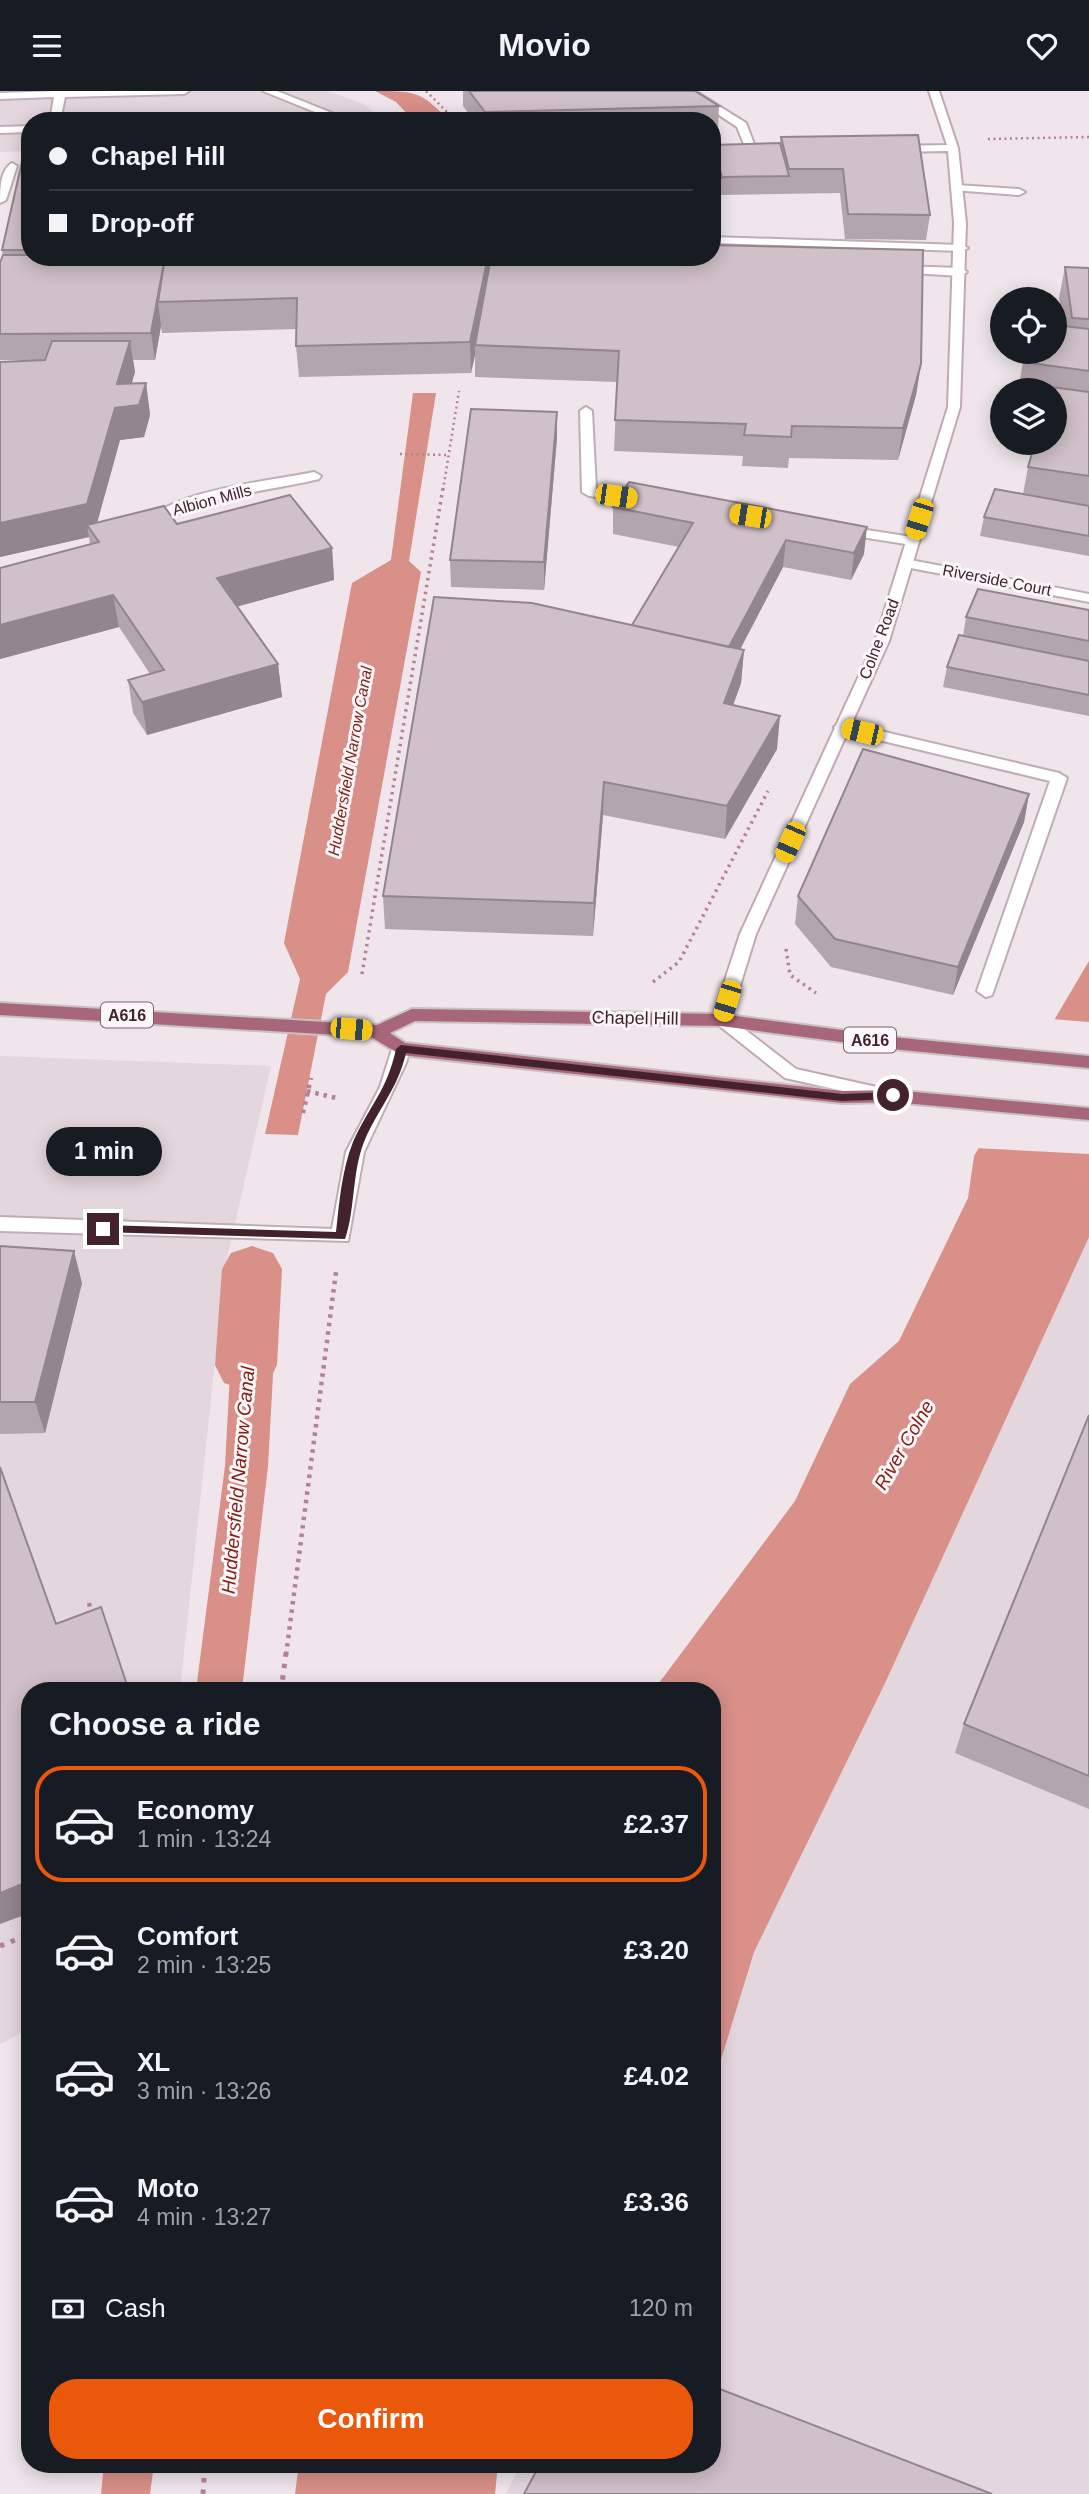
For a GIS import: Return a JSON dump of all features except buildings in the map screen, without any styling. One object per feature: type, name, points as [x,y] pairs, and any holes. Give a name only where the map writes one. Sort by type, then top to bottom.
[{"type":"main road","points":[[0,96],[184,91]]},
{"type":"main road","points":[[268,91],[323,112]]},
{"type":"main road","name":"Colne Road","points":[[721,1020],[748,934],[881,641],[954,407],[962,248],[953,148],[934,91]]},
{"type":"main road","points":[[693,92],[743,125],[752,152]]},
{"type":"main road","points":[[57,112],[60,93]]},
{"type":"main road","points":[[0,129],[21,129]]},
{"type":"main road","points":[[886,149],[953,148]]},
{"type":"main road","points":[[739,152],[779,151]]},
{"type":"main road","points":[[0,200],[11,166]]},
{"type":"main road","points":[[957,188],[1019,192]]},
{"type":"main road","points":[[721,240],[962,248]]},
{"type":"main road","points":[[884,269],[961,272]]},
{"type":"main road","points":[[586,411],[589,492],[656,502]]},
{"type":"main road","name":"Albion Mills","points":[[139,533],[159,515],[194,502],[314,476]]},
{"type":"main road","points":[[830,529],[912,541]]},
{"type":"main road","name":"Riverside Court","points":[[905,563],[1089,598]]},
{"type":"main road","points":[[842,727],[1059,778],[986,991]]},
{"type":"main road","name":"A616","points":[[0,1009],[253,1021],[377,1031]]},
{"type":"main road","name":"Chapel Hill","points":[[377,1031],[412,1015],[721,1020],[902,1044],[1089,1062]]},
{"type":"main road","points":[[721,1020],[791,1074],[893,1095],[1089,1114]]},
{"type":"main road","points":[[377,1031],[401,1049],[842,1097],[893,1095]]},
{"type":"main road","points":[[0,1224],[341,1236],[345,1198],[358,1142],[396,1077],[401,1049]]},
{"type":"path","points":[[426,91],[447,112]]},
{"type":"path","points":[[953,148],[972,139],[1089,137]]},
{"type":"path","points":[[362,974],[459,391]]},
{"type":"path","points":[[400,454],[449,455]]},
{"type":"path","points":[[649,985],[679,962],[773,781]]},
{"type":"path","points":[[698,926],[710,929]]},
{"type":"path","points":[[303,1113],[311,1078]]},
{"type":"path","points":[[307,1091],[336,1098]]},
{"type":"path","points":[[282,1682],[341,1236]]},
{"type":"path","points":[[89,1603],[96,1628]]},
{"type":"path","points":[[0,1946],[21,1938]]},
{"type":"path","points":[[202,2494],[204,2473]]},
{"type":"shaded area","points":[[0,91],[328,91],[363,104],[373,112],[21,112],[21,151],[0,152]]},
{"type":"shaded area","points":[[0,1056],[271,1066],[225,1267],[181,1682],[21,1682],[21,2034],[0,2044]]},
{"type":"shaded area","points":[[1089,1208],[1089,2494],[506,2494],[516,2473],[721,2473],[721,2020]]},
{"type":"water","points":[[375,91],[399,91],[416,95],[424,98],[440,112],[405,112],[396,102]]},
{"type":"water","points":[[413,393],[436,393],[409,561],[421,572],[348,972],[326,994],[298,1135],[265,1134],[300,979],[284,943],[352,583],[391,560]]},
{"type":"water","name":"River Colne","points":[[1089,961],[1089,1237],[886,1681],[754,1952],[721,2060],[721,1682],[660,1682],[795,1501],[850,1384],[899,1341],[968,1198],[974,1156]]},
{"type":"water","points":[[235,1280],[278,1283],[268,1466],[243,1682],[197,1682],[225,1466]]},
{"type":"water","points":[[103,2473],[153,2473],[150,2494],[101,2494]]},
{"type":"water","points":[[298,2473],[497,2473],[495,2494],[295,2494]]},
{"type":"pier","points":[[1052,1019],[1089,1022],[1089,1154],[975,1148]]},
{"type":"waterway","name":"Huddersfield Narrow Canal","points":[[246,1365],[252,1269]]},
{"type":"route","points":[[103,1229],[341,1236],[345,1198],[358,1142],[396,1077],[401,1049],[842,1097],[893,1095]]}]
